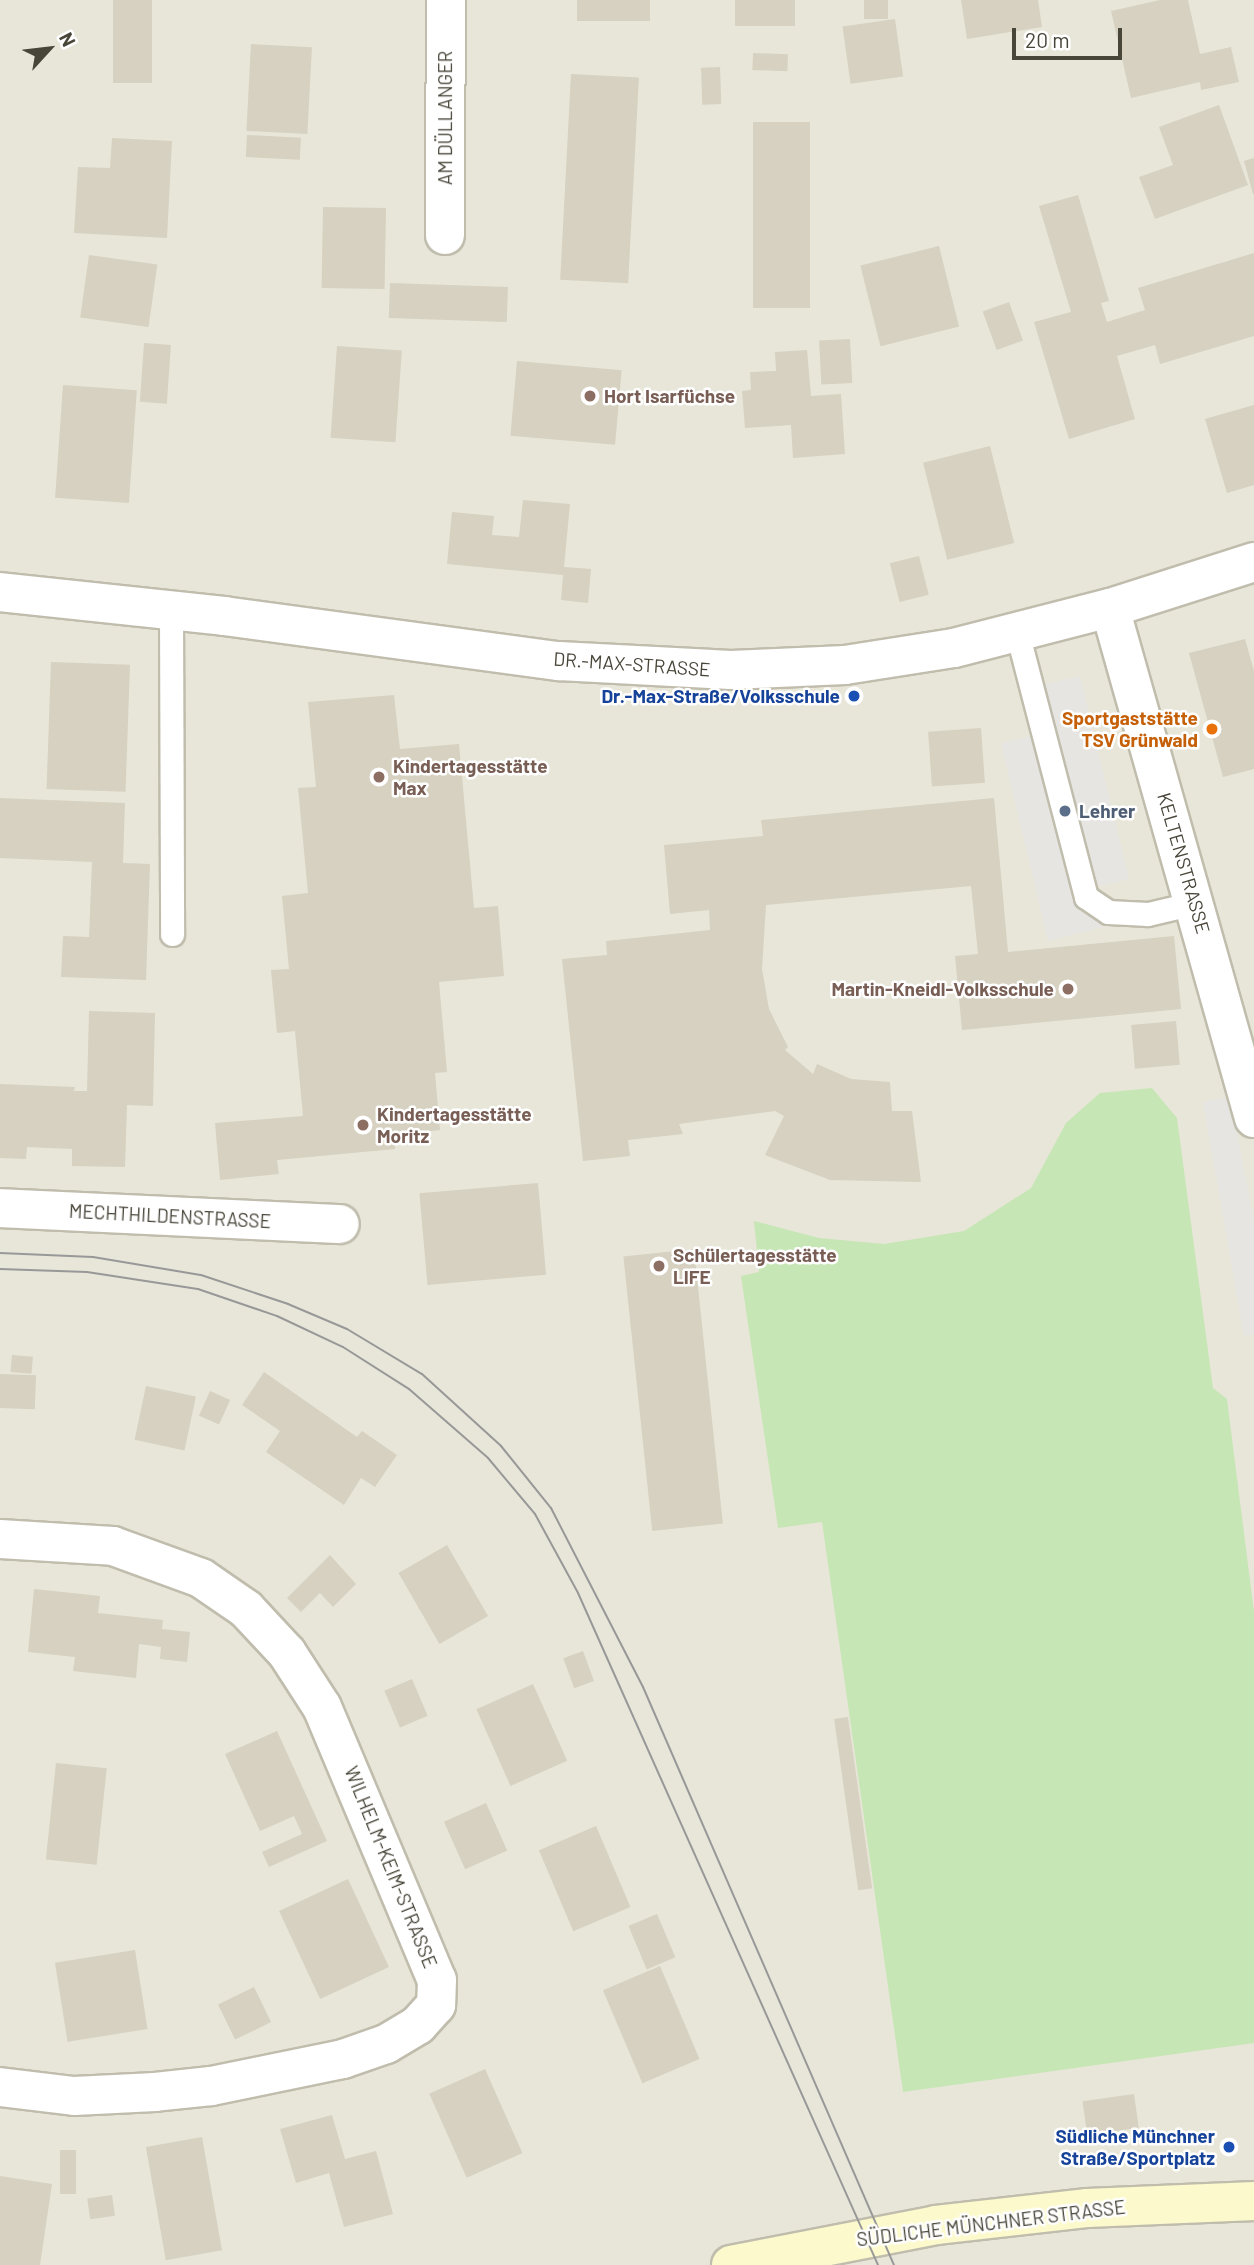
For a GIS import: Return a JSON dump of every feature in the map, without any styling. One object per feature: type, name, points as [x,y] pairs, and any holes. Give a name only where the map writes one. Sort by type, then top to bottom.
[{"type":"main road","name":"SÜDLICHE MÜNCHNER STRASSE","points":[[731,2265],[961,2222],[1101,2207],[1254,2201]]},
{"type":"street","name":"AM DÜLLANGER","points":[[445,235],[446,0]]},
{"type":"street","name":"DR.-MAX-STRASSE","points":[[0,592],[171,610],[559,660],[731,670],[845,665],[954,648],[1110,608],[1254,562]]},
{"type":"street","name":"KELTENSTRASSE","points":[[1110,608],[1254,1118]]},
{"type":"street","name":"MECHTHILDENSTRASSE","points":[[0,1208],[340,1224]]},
{"type":"street","name":"WILHELM-KEIM-STRASSE","points":[[0,1539],[113,1546],[201,1578],[246,1609],[287,1653],[322,1707],[437,1980],[436,2005],[418,2025],[386,2044],[343,2059],[211,2086],[155,2092],[74,2096],[0,2087]]},
{"type":"lane","points":[[171,610],[172,934]]},
{"type":"lane","points":[[1017,632],[1086,897],[1108,912],[1135,914],[1195,903]]},
{"type":"shaded area","points":[[0,0],[1254,0],[1254,2265],[0,2265]]},
{"type":"shaded area","name":"Lehrer","points":[[1080,676],[1129,879],[1093,888],[1103,927],[1048,941],[1001,743],[1030,736],[1019,690]]},
{"type":"shaded area","points":[[1230,1097],[1254,1221],[1254,1334],[1244,1336],[1203,1102]]},
{"type":"green space","points":[[1152,1088],[1177,1118],[1213,1388],[1227,1399],[1254,1612],[1254,2043],[903,2092],[822,1522],[778,1528],[741,1276],[759,1272],[754,1221],[819,1238],[884,1244],[964,1231],[1031,1188],[1066,1123],[1100,1093]]},
{"type":"building","points":[[113,0],[152,0],[152,83],[113,83]]},
{"type":"building","points":[[577,0],[650,0],[650,21],[577,21]]},
{"type":"building","points":[[735,0],[795,0],[795,26],[735,26]]},
{"type":"building","points":[[864,0],[888,0],[888,19],[864,19]]},
{"type":"building","points":[[961,0],[1038,0],[1042,27],[967,39]]},
{"type":"building","points":[[1160,0],[1188,0],[1200,54],[1231,47],[1239,82],[1201,90],[1200,82],[1131,98],[1111,11]]},
{"type":"building","points":[[895,19],[903,76],[851,84],[843,26]]},
{"type":"building","points":[[251,44],[312,47],[307,134],[246,131]]},
{"type":"building","points":[[753,53],[788,54],[787,71],[752,70]]},
{"type":"building","points":[[720,67],[721,104],[702,105],[701,68]]},
{"type":"building","points":[[571,74],[639,78],[628,283],[560,280]]},
{"type":"building","points":[[1219,105],[1248,185],[1155,219],[1139,177],[1173,165],[1159,127]]},
{"type":"building","points":[[753,122],[810,122],[810,308],[753,308]]},
{"type":"building","points":[[247,135],[301,138],[300,160],[246,157]]},
{"type":"building","points":[[112,138],[172,141],[167,238],[74,233],[78,167],[110,168]]},
{"type":"building","points":[[1254,158],[1254,194],[1253,194],[1244,161]]},
{"type":"building","points":[[1078,195],[1109,301],[1101,303],[1107,322],[1145,310],[1138,288],[1254,253],[1254,336],[1160,364],[1155,345],[1117,356],[1135,419],[1069,439],[1034,322],[1071,312],[1039,206]]},
{"type":"building","points":[[323,207],[386,208],[385,289],[322,288]]},
{"type":"building","points":[[939,246],[959,327],[880,346],[860,266]]},
{"type":"building","points":[[89,255],[157,265],[149,327],[80,317]]},
{"type":"building","points":[[390,283],[508,287],[507,322],[389,318]]},
{"type":"building","points":[[1009,302],[1023,341],[997,350],[983,312]]},
{"type":"building","points":[[850,339],[852,383],[821,385],[819,341]]},
{"type":"building","points":[[144,343],[171,345],[167,404],[140,402]]},
{"type":"building","points":[[337,346],[402,351],[395,442],[331,438]]},
{"type":"building","points":[[807,350],[811,396],[841,394],[845,454],[793,458],[791,425],[745,428],[742,391],[751,390],[750,372],[776,371],[775,352]]},
{"type":"building","points":[[517,361],[622,370],[615,445],[510,436]]},
{"type":"building","points":[[63,385],[137,390],[129,503],[55,498]]},
{"type":"building","points":[[1254,405],[1254,485],[1227,493],[1205,419]]},
{"type":"building","points":[[990,446],[1014,543],[947,560],[923,463]]},
{"type":"building","points":[[523,500],[570,504],[564,567],[591,569],[588,603],[561,600],[563,575],[447,564],[452,512],[494,516],[492,535],[519,537]]},
{"type":"building","points":[[919,556],[929,595],[900,602],[890,563]]},
{"type":"building","points":[[1245,639],[1254,671],[1254,769],[1223,777],[1189,653]]},
{"type":"building","points":[[51,662],[130,665],[126,792],[47,789]]},
{"type":"building","points":[[394,695],[400,749],[459,744],[474,908],[498,906],[504,976],[439,982],[447,1072],[435,1073],[440,1130],[394,1135],[395,1149],[277,1160],[279,1174],[220,1180],[215,1123],[303,1116],[295,1031],[277,1033],[271,970],[289,969],[282,896],[308,893],[298,788],[316,787],[308,702]]},
{"type":"building","points":[[981,728],[985,783],[932,787],[928,732]]},
{"type":"building","points":[[0,798],[125,803],[123,863],[150,864],[146,980],[61,977],[63,936],[89,937],[92,862],[0,858]]},
{"type":"building","name":"Martin-Kneidl-Volksschule","points":[[994,798],[1008,952],[1174,936],[1181,1009],[962,1030],[955,956],[978,954],[971,886],[766,905],[762,969],[769,1009],[788,1047],[785,1050],[813,1074],[817,1064],[851,1079],[890,1082],[892,1111],[912,1111],[921,1182],[830,1180],[765,1155],[784,1116],[775,1111],[679,1124],[683,1134],[628,1140],[630,1156],[583,1161],[562,959],[607,955],[606,941],[710,930],[709,910],[670,914],[664,845],[763,836],[761,820]]},
{"type":"building","points":[[89,1011],[155,1013],[153,1106],[127,1105],[125,1167],[72,1166],[72,1149],[27,1147],[26,1159],[0,1158],[0,1084],[75,1087],[74,1091],[87,1091]]},
{"type":"building","points":[[1176,1021],[1180,1065],[1135,1069],[1131,1025]]},
{"type":"building","points":[[538,1183],[546,1275],[427,1285],[419,1193]]},
{"type":"building","points":[[694,1249],[723,1523],[652,1531],[623,1256]]},
{"type":"building","points":[[12,1355],[33,1357],[31,1374],[11,1372]]},
{"type":"building","points":[[264,1372],[357,1437],[362,1431],[397,1455],[375,1487],[361,1478],[344,1505],[266,1452],[280,1431],[242,1405]]},
{"type":"building","points":[[0,1374],[36,1375],[35,1409],[0,1408]]},
{"type":"building","points":[[146,1386],[196,1397],[184,1450],[135,1440]]},
{"type":"building","points":[[210,1391],[230,1400],[219,1425],[199,1416]]},
{"type":"building","points":[[447,1545],[488,1616],[440,1644],[399,1573]]},
{"type":"building","points":[[330,1555],[356,1584],[333,1607],[320,1593],[301,1612],[287,1598]]},
{"type":"building","points":[[34,1589],[100,1596],[98,1613],[163,1620],[162,1629],[190,1632],[187,1662],[160,1659],[161,1647],[139,1644],[136,1678],[73,1671],[75,1657],[28,1652]]},
{"type":"building","points":[[583,1651],[594,1681],[574,1688],[563,1658]]},
{"type":"building","points":[[412,1679],[428,1716],[400,1728],[384,1691]]},
{"type":"building","points":[[533,1684],[567,1761],[511,1786],[476,1709]]},
{"type":"building","points":[[848,1717],[872,1888],[858,1890],[834,1719]]},
{"type":"building","points":[[277,1731],[327,1841],[269,1867],[262,1852],[302,1834],[294,1816],[260,1831],[225,1754]]},
{"type":"building","points":[[56,1763],[107,1768],[97,1865],[46,1859]]},
{"type":"building","points":[[486,1803],[507,1851],[465,1869],[444,1822]]},
{"type":"building","points":[[596,1826],[630,1907],[573,1931],[539,1850]]},
{"type":"building","points":[[348,1879],[389,1967],[320,1999],[279,1911]]},
{"type":"building","points":[[657,1914],[675,1957],[647,1969],[628,1926]]},
{"type":"building","points":[[135,1950],[148,2029],[68,2042],[55,1963]]},
{"type":"building","points":[[660,1966],[699,2059],[642,2083],[603,1990]]},
{"type":"building","points":[[254,1987],[271,2022],[235,2040],[218,2005]]},
{"type":"building","points":[[485,2069],[522,2153],[467,2178],[429,2094]]},
{"type":"building","points":[[1134,2094],[1139,2128],[1087,2135],[1083,2101]]},
{"type":"building","points":[[332,2115],[345,2159],[376,2151],[393,2214],[344,2227],[329,2173],[296,2183],[280,2129]]},
{"type":"building","points":[[202,2137],[222,2250],[166,2260],[146,2147]]},
{"type":"building","points":[[60,2150],[76,2150],[76,2194],[60,2194]]},
{"type":"building","points":[[0,2176],[52,2184],[40,2265],[0,2265]]},
{"type":"building","points":[[112,2195],[115,2216],[90,2219],[87,2198]]},
{"type":"tram line","points":[[0,1253],[93,1257],[201,1275],[288,1304],[347,1329],[422,1374],[501,1446],[551,1508],[643,1687],[894,2265]]},
{"type":"tram line","points":[[0,1269],[87,1272],[198,1289],[277,1316],[343,1347],[409,1389],[488,1458],[535,1514],[578,1593],[878,2265]]},
{"type":"place","name":"Hort Isarfüchse","points":[[590,396]]},
{"type":"place","name":"Dr.-Max-Straße/Volksschule","points":[[854,696]]},
{"type":"place","name":"Sportgaststätte TSV Grünwald","points":[[1212,729]]},
{"type":"place","name":"Kindertagesstätte Max","points":[[379,777]]},
{"type":"place","name":"Lehrer","points":[[1065,811]]},
{"type":"place","name":"Martin-Kneidl-Volksschule","points":[[1068,989]]},
{"type":"place","name":"Kindertagesstätte Moritz","points":[[363,1125]]},
{"type":"place","name":"Schülertagesstätte LIFE","points":[[659,1266]]},
{"type":"place","name":"Südliche Münchner Straße/Sportplatz","points":[[1229,2147]]}]
